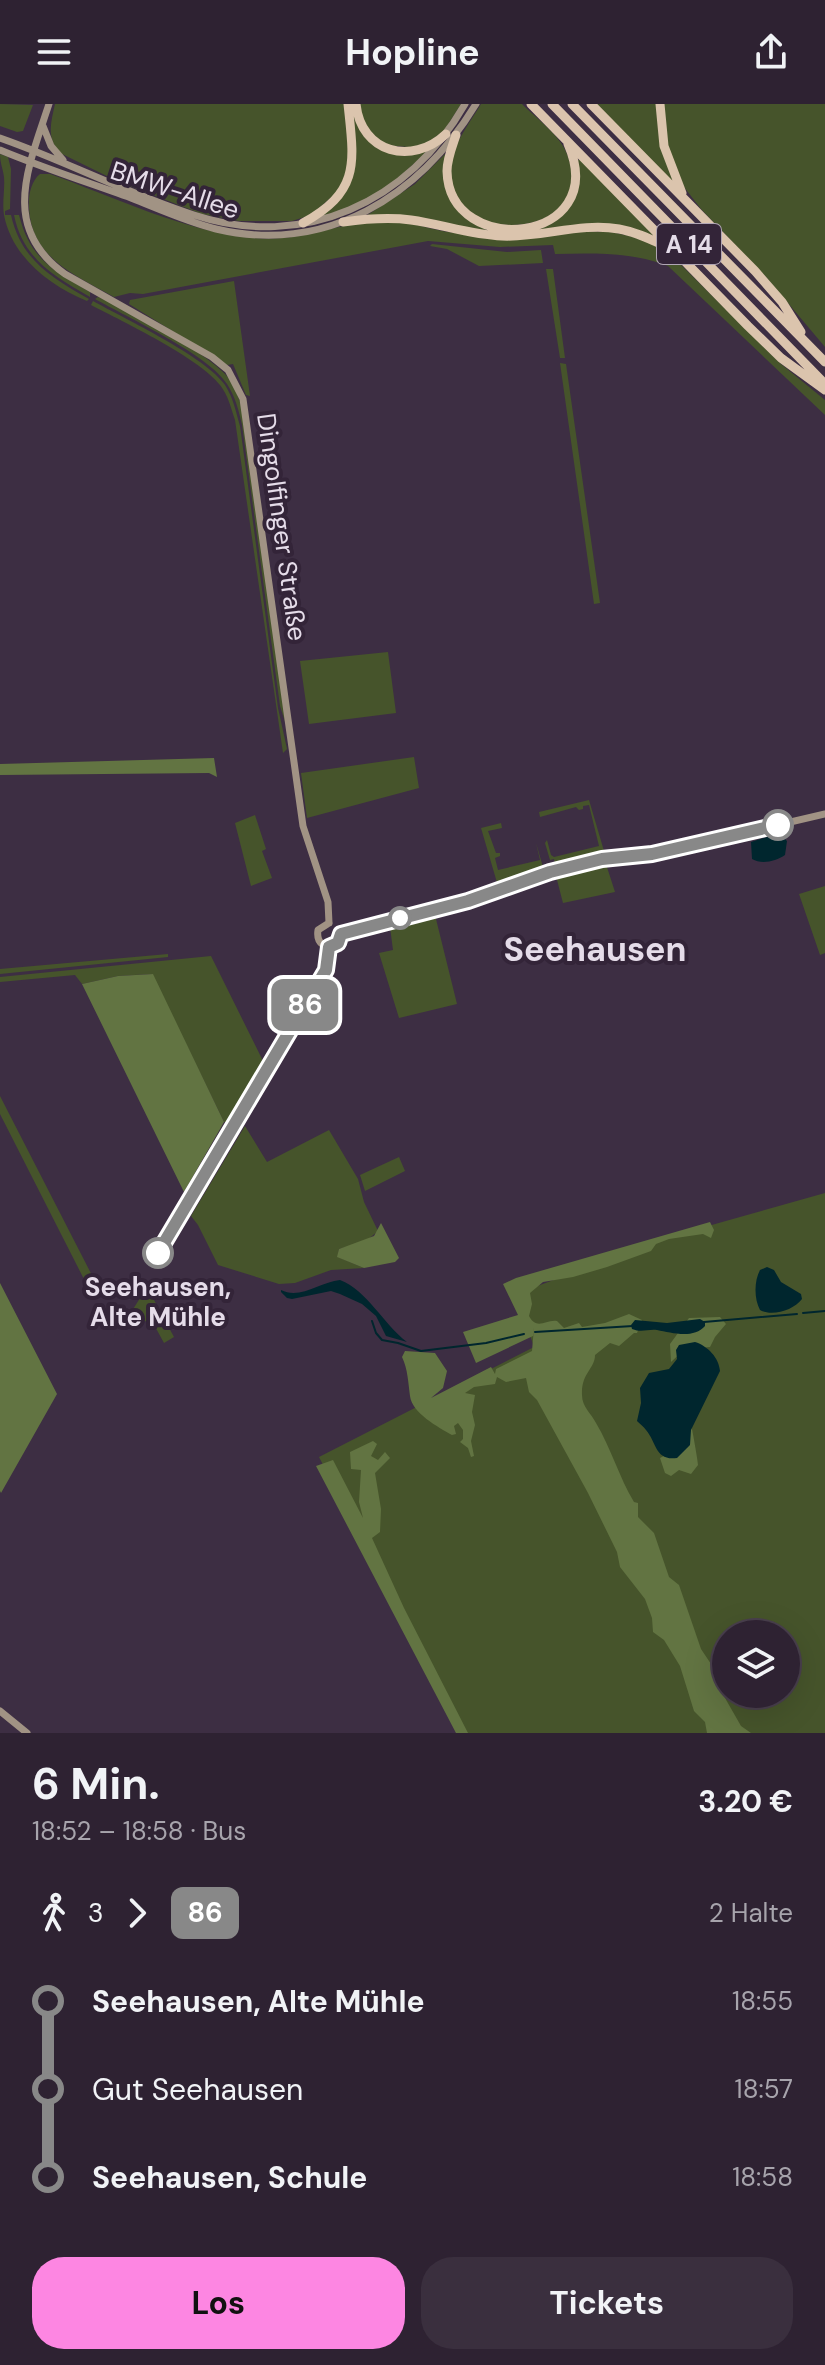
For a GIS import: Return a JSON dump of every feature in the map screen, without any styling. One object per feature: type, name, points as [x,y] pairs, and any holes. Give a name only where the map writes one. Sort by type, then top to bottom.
[{"type":"highway","points":[[303,223],[331,204],[348,180],[354,159],[348,104]]},
{"type":"highway","points":[[356,104],[361,124],[368,135],[384,148],[397,152],[418,151],[451,135]]},
{"type":"highway","points":[[531,104],[781,358],[825,390]]},
{"type":"highway","name":"A 14","points":[[552,104],[825,384]]},
{"type":"highway","name":"A 14","points":[[572,104],[825,362]]},
{"type":"highway","points":[[591,104],[755,271],[782,302],[809,345]]},
{"type":"highway","points":[[660,104],[664,146],[670,167],[686,199]]},
{"type":"highway","points":[[451,135],[447,174],[458,204],[483,224],[514,229],[550,221],[569,201],[576,176],[566,141]]},
{"type":"highway","points":[[343,222],[373,218],[411,220],[501,236],[617,228],[644,235],[674,250]]},
{"type":"street","name":"Dingolfinger Straße","points":[[49,104],[23,190],[23,221],[29,238],[43,257],[65,274],[212,357],[228,370],[243,399],[303,826],[328,902],[329,923]]},
{"type":"street","points":[[451,135],[465,104]]},
{"type":"street","points":[[451,135],[476,104]]},
{"type":"street","points":[[43,124],[51,146],[68,164]]},
{"type":"street","name":"BMW-Allee","points":[[0,138],[194,215],[214,221],[273,226],[330,218],[367,203],[391,189],[451,135]]},
{"type":"street","name":"BMW-Allee","points":[[0,150],[194,222],[225,231],[263,235],[292,234],[343,222],[391,198],[417,178],[451,135]]},
{"type":"street","points":[[341,934],[468,901],[550,872],[589,862],[652,854],[825,814]]},
{"type":"street","points":[[329,923],[337,926],[341,934],[337,944],[329,947],[322,945],[318,939],[318,930],[329,923]]},
{"type":"street","points":[[0,1711],[27,1733]]},
{"type":"green space","points":[[0,104],[33,105],[23,131],[0,126]]},
{"type":"green space","points":[[55,104],[346,104],[351,150],[342,188],[311,215],[292,221],[239,221],[202,214],[117,181],[60,153],[51,136]]},
{"type":"green space","points":[[351,104],[362,132],[403,156],[429,150],[387,188],[353,206],[318,218],[346,191]]},
{"type":"green space","points":[[358,104],[461,104],[444,131],[420,148],[384,145],[366,129]]},
{"type":"green space","points":[[481,104],[522,104],[564,147],[572,184],[562,206],[542,219],[516,225],[490,222],[467,210],[453,189],[452,158],[460,137]]},
{"type":"green space","points":[[596,104],[657,104],[674,181],[672,182]]},
{"type":"green space","points":[[663,104],[825,104],[825,347],[684,187],[667,146]]},
{"type":"green space","points":[[0,154],[8,157],[11,169],[10,209],[5,211],[5,215],[11,215],[22,244],[40,266],[89,299],[87,301],[47,278],[15,244],[4,215],[4,177]]},
{"type":"green space","points":[[445,154],[444,176],[455,205],[490,232],[366,216],[415,184]]},
{"type":"green space","points":[[580,159],[656,237],[645,233],[538,230],[557,218],[571,203],[578,184],[577,161]]},
{"type":"green space","points":[[40,174],[50,174],[203,229],[253,238],[292,237],[355,224],[392,221],[457,233],[567,230],[621,234],[647,242],[671,255],[781,364],[825,400],[825,415],[668,266],[654,261],[613,254],[555,254],[553,245],[500,247],[428,241],[114,297],[58,263],[38,240],[29,203],[32,185]]},
{"type":"green space","points":[[14,215],[19,215],[30,242],[45,262],[90,292],[90,297],[42,265],[25,243]]},
{"type":"green space","points":[[430,246],[507,252],[541,250],[543,263],[479,266],[447,249]]},
{"type":"green space","points":[[546,269],[553,269],[565,358],[560,358]]},
{"type":"green space","points":[[234,281],[250,396],[246,395],[233,364],[227,365],[129,304],[130,300]]},
{"type":"green space","points":[[98,297],[185,344],[217,366],[236,390],[242,408],[288,731],[280,706],[242,425],[232,394],[227,384],[203,361],[95,299]]},
{"type":"green space","points":[[93,301],[201,363],[215,374],[230,394],[240,426],[278,708],[287,749],[283,753],[235,420],[227,397],[220,385],[196,364],[160,341],[91,305]]},
{"type":"green space","points":[[560,363],[566,364],[600,603],[594,604]]},
{"type":"green space","points":[[388,652],[396,713],[309,724],[300,661]]},
{"type":"green space","points":[[414,757],[419,788],[307,818],[301,773]]},
{"type":"green space","points":[[214,758],[217,777],[209,773],[0,775],[0,764]]},
{"type":"green space","points":[[589,800],[604,851],[555,864],[554,859],[550,860],[545,843],[547,840],[554,857],[599,846],[589,805],[579,810],[576,807],[540,817],[539,812]]},
{"type":"green space","points":[[255,815],[266,849],[262,851],[272,878],[251,886],[235,823]]},
{"type":"green space","points":[[501,823],[502,828],[488,831],[496,853],[500,853],[495,858],[498,870],[540,860],[536,843],[543,867],[498,886],[481,828]]},
{"type":"green space","points":[[606,864],[615,892],[563,903],[556,876]]},
{"type":"green space","points":[[825,886],[825,953],[820,955],[799,894]]},
{"type":"green space","points":[[435,915],[457,1004],[399,1018],[379,953],[393,950],[390,927]]},
{"type":"green space","points":[[168,954],[168,957],[0,974],[0,969]]},
{"type":"green space","points":[[211,956],[265,1065],[231,1123],[224,1122],[152,974],[118,976],[82,984],[75,975],[0,982],[0,977]]},
{"type":"green space","points":[[153,974],[224,1122],[184,1192],[82,984],[118,976]]},
{"type":"green space","points":[[0,1096],[99,1289],[97,1293],[91,1293],[0,1114]]},
{"type":"green space","points":[[245,1126],[267,1162],[329,1130],[358,1179],[364,1202],[378,1231],[366,1241],[339,1249],[338,1257],[364,1268],[331,1270],[295,1283],[279,1284],[218,1265],[191,1216]]},
{"type":"green space","points":[[399,1157],[405,1171],[365,1191],[360,1175]]},
{"type":"green space","points":[[825,1193],[825,1733],[461,1733],[319,1457],[534,1347],[516,1294],[669,1237]]},
{"type":"green space","points":[[710,1222],[714,1230],[711,1238],[703,1234],[669,1239],[656,1244],[651,1251],[607,1267],[543,1282],[530,1293],[532,1304],[529,1316],[535,1323],[557,1321],[564,1328],[579,1323],[582,1327],[605,1323],[629,1314],[642,1320],[637,1333],[619,1346],[610,1343],[595,1355],[584,1381],[582,1399],[634,1502],[638,1503],[638,1517],[654,1533],[669,1577],[679,1585],[701,1649],[712,1666],[712,1708],[731,1708],[741,1726],[751,1733],[707,1733],[705,1722],[694,1711],[680,1666],[664,1640],[653,1632],[645,1599],[620,1567],[617,1552],[588,1493],[537,1400],[529,1392],[526,1378],[506,1382],[497,1377],[495,1384],[474,1387],[465,1393],[475,1395],[472,1412],[475,1425],[471,1441],[474,1456],[471,1457],[468,1448],[460,1442],[463,1430],[458,1423],[454,1426],[456,1434],[452,1435],[426,1419],[415,1408],[402,1357],[405,1351],[435,1353],[447,1371],[443,1388],[431,1398],[491,1367],[495,1374],[496,1369],[532,1351],[534,1327],[533,1336],[476,1363],[463,1332],[518,1315],[503,1284]]},
{"type":"green space","points":[[381,1223],[399,1258],[395,1262],[364,1268],[337,1257],[339,1249],[374,1236]]},
{"type":"green space","points":[[0,1283],[57,1394],[1,1493],[0,1491]]},
{"type":"green space","points":[[147,1287],[174,1337],[164,1343],[152,1321],[125,1322]]},
{"type":"green space","points":[[720,1317],[726,1324],[710,1347],[685,1349],[671,1362],[670,1344],[689,1318]]},
{"type":"green space","points":[[690,1420],[698,1465],[691,1474],[679,1470],[671,1476],[665,1473],[660,1458],[671,1452]]},
{"type":"green space","points":[[373,1441],[377,1444],[371,1456],[378,1460],[385,1452],[390,1458],[375,1473],[381,1509],[380,1532],[372,1538],[468,1733],[456,1733],[316,1466],[333,1460],[363,1518],[359,1502],[361,1470],[351,1469],[350,1452]]},
{"type":"shaded area","points":[[776,834],[787,841],[785,855],[769,862],[752,859],[751,842]]},
{"type":"shaded area","points":[[767,1267],[774,1270],[781,1282],[801,1294],[802,1299],[798,1303],[776,1312],[760,1310],[756,1295],[757,1279],[760,1270]]},
{"type":"shaded area","points":[[340,1280],[359,1292],[407,1342],[386,1336],[376,1316],[362,1304],[340,1294],[331,1291],[292,1299],[281,1292],[303,1292]]},
{"type":"shaded area","points":[[700,1319],[705,1326],[689,1334],[639,1331],[632,1329],[631,1325],[635,1320],[667,1323]]},
{"type":"shaded area","points":[[695,1342],[712,1353],[720,1371],[691,1430],[690,1445],[677,1458],[664,1457],[637,1421],[640,1388],[649,1373],[669,1369],[677,1359],[679,1345]]},
{"type":"waterway","points":[[803,1313],[825,1311]]},
{"type":"waterway","points":[[704,1322],[797,1314]]},
{"type":"waterway","points":[[372,1321],[382,1340],[421,1351],[486,1343],[524,1334]]},
{"type":"waterway","points":[[535,1332],[633,1326]]},
{"type":"bus line","name":"86","points":[[158,1253],[326,970],[329,947],[338,943],[341,934],[468,901],[550,872],[602,859],[652,854],[778,825]]},
{"type":"place","name":"Seehausen, Alte Mühle","points":[[158,1253]]},
{"type":"district","name":"Seehausen","points":[[595,949]]}]
